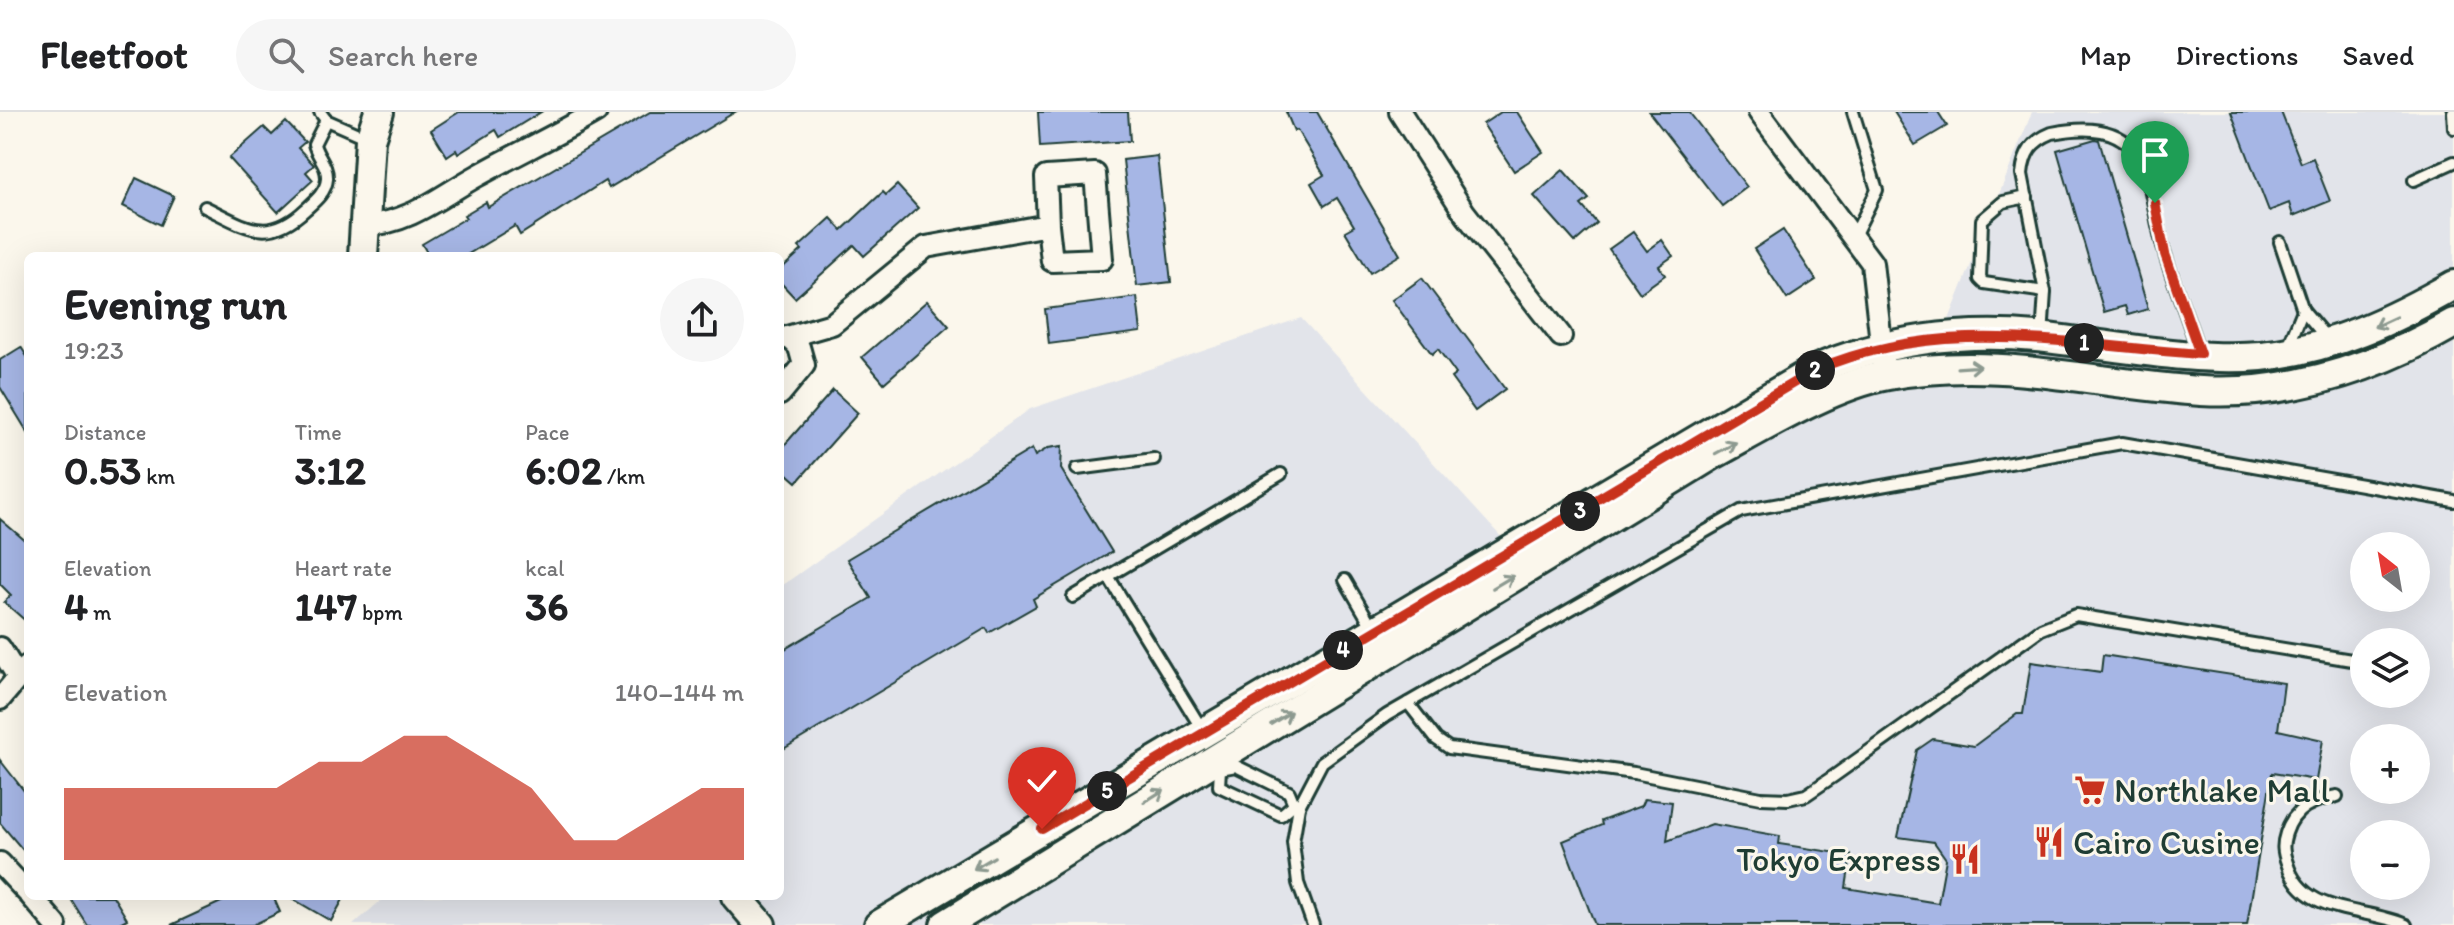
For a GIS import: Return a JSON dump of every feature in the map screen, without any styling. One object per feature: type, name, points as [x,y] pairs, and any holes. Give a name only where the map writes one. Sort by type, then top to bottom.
[{"type":"street","points":[[363,252],[370,139],[379,112]]},
{"type":"street","points":[[366,225],[382,225],[420,211],[596,112]]},
{"type":"street","points":[[1400,112],[1464,212],[1561,336]]},
{"type":"street","points":[[1759,112],[1872,263],[1884,376]]},
{"type":"street","points":[[1095,174],[1102,259],[1052,261],[1048,225],[1046,177],[1095,174]]},
{"type":"street","points":[[784,338],[832,324],[926,247],[1048,225]]},
{"type":"street","points":[[879,925],[1213,754],[1375,631],[1815,370],[1882,345],[1959,337],[2041,338],[2200,354],[2259,356],[2330,342],[2380,325],[2454,285]]},
{"type":"street","points":[[945,925],[1213,754],[1712,455],[1787,415],[1884,376],[1997,367],[2201,391],[2259,389],[2340,376],[2390,357],[2454,323]]},
{"type":"street","points":[[784,338],[799,347],[804,365],[784,389]]},
{"type":"street","points":[[0,648],[23,672],[0,699]]},
{"type":"street","points":[[0,863],[24,889]]},
{"type":"street","points":[[34,900],[56,925]]},
{"type":"street","points":[[739,900],[761,925]]},
{"type":"lane","points":[[1853,112],[1877,190],[1853,238]]},
{"type":"lane","points":[[2453,112],[2454,128]]},
{"type":"lane","points":[[205,207],[252,229],[274,230],[290,224],[323,192],[327,180],[325,167],[314,144],[323,116],[370,139]]},
{"type":"lane","points":[[2041,338],[2045,292],[2023,159],[2031,146],[2045,136],[2077,124],[2101,123],[2122,129],[2136,143],[2146,162],[2165,254],[2200,354]]},
{"type":"lane","points":[[2414,180],[2454,162]]},
{"type":"lane","points":[[2027,197],[2003,202],[1982,220],[1980,279],[1984,283],[2045,292]]},
{"type":"lane","points":[[2280,242],[2303,310],[2330,342]]},
{"type":"lane","points":[[2285,352],[2303,310]]},
{"type":"lane","points":[[1313,925],[1298,883],[1293,842],[1297,805],[1322,762],[1408,703],[1741,511],[2122,443],[2454,501]]},
{"type":"lane","points":[[1077,469],[1154,459]]},
{"type":"lane","points":[[1073,597],[1281,474]]},
{"type":"lane","points":[[1108,576],[1213,754],[1219,786],[1281,815],[1297,805]]},
{"type":"lane","points":[[1345,580],[1375,631]]},
{"type":"lane","points":[[1408,703],[1436,739],[1449,748],[1634,773],[1761,798],[1788,799],[1806,795],[2041,629],[2076,615],[2350,660]]},
{"type":"lane","points":[[1213,754],[1289,792],[1297,805]]},
{"type":"lane","points":[[2337,796],[2310,801],[2286,830],[2282,848],[2297,886],[2311,898],[2341,910],[2383,916],[2406,925]]},
{"type":"shaded area","points":[[2032,112],[2454,112],[2454,925],[353,925],[381,900],[784,900],[784,584],[1030,409],[1301,318],[1514,551],[1870,347],[1940,342]]},
{"type":"building","points":[[459,112],[541,112],[500,137],[496,130],[458,154],[456,150],[447,156],[431,130]]},
{"type":"building","points":[[650,112],[735,112],[609,188],[605,181],[520,235],[515,226],[472,252],[427,252],[422,244],[466,218],[464,215],[486,202],[488,207]]},
{"type":"building","points":[[1038,112],[1128,112],[1130,141],[1040,147]]},
{"type":"building","points":[[1286,112],[1317,112],[1400,255],[1370,273],[1345,231],[1354,226],[1337,198],[1324,206],[1311,183],[1324,175],[1297,130],[1294,131]]},
{"type":"building","points":[[1501,112],[1517,112],[1543,152],[1514,171],[1483,124]]},
{"type":"building","points":[[1649,112],[1689,112],[1747,187],[1722,206]]},
{"type":"building","points":[[1894,112],[1938,112],[1947,126],[1915,145]]},
{"type":"building","points":[[2231,112],[2281,112],[2301,163],[2313,158],[2330,201],[2293,216],[2289,203],[2269,211]]},
{"type":"building","points":[[286,122],[305,142],[298,148],[314,165],[306,172],[313,180],[278,212],[229,158],[264,127],[272,135]]},
{"type":"building","points":[[2099,140],[2148,309],[2128,315],[2125,306],[2104,312],[2057,150]]},
{"type":"building","points":[[1157,156],[1171,282],[1137,286],[1123,160]]},
{"type":"building","points":[[1563,170],[1589,199],[1581,205],[1597,223],[1575,242],[1534,196]]},
{"type":"building","points":[[136,178],[174,196],[161,225],[123,206]]},
{"type":"building","points":[[897,185],[918,208],[864,256],[854,245],[795,298],[784,286],[784,266],[802,250],[799,247],[831,218],[842,230],[883,192],[886,195]]},
{"type":"building","points":[[1783,230],[1816,280],[1787,299],[1754,249]]},
{"type":"building","points":[[1633,232],[1647,251],[1662,240],[1673,256],[1659,266],[1665,275],[1640,293],[1609,249]]},
{"type":"building","points":[[1422,278],[1505,389],[1475,411],[1451,378],[1456,374],[1438,349],[1432,354],[1392,300]]},
{"type":"building","points":[[1137,297],[1141,332],[1049,344],[1045,309]]},
{"type":"building","points":[[927,301],[949,326],[884,383],[862,357]]},
{"type":"building","points":[[21,347],[24,352],[24,426],[0,387],[0,360]]},
{"type":"building","points":[[833,390],[858,413],[797,482],[784,471],[784,445]]},
{"type":"building","points":[[1062,446],[1061,469],[1112,552],[1033,599],[1036,606],[989,633],[986,628],[784,749],[784,650],[871,598],[847,559],[1032,449],[1035,456],[1048,448]]},
{"type":"building","points":[[0,519],[24,540],[24,620],[4,602],[11,595],[0,584]]},
{"type":"building","name":"Northlake Mall","points":[[2103,655],[2284,683],[2278,730],[2323,740],[2316,780],[2272,773],[2247,925],[1595,925],[1563,841],[1602,825],[1601,821],[1641,806],[1644,799],[1672,802],[1667,841],[1712,824],[1780,836],[1779,844],[1851,855],[1846,888],[1938,903],[1946,859],[1934,842],[1898,837],[1917,750],[1933,739],[1974,746],[2017,714],[2023,714],[2031,662],[2101,672]]},
{"type":"building","points":[[0,760],[24,791],[24,851],[0,823]]},
{"type":"building","points":[[71,900],[115,900],[127,919],[116,925],[87,925]]},
{"type":"building","points":[[225,900],[275,900],[280,912],[253,925],[171,925]]},
{"type":"building","points":[[295,900],[343,900],[331,921]]},
{"type":"place","name":"Northlake Mall","points":[[2090,790]]},
{"type":"place","name":"Cairo Cusine","points":[[2049,842]]},
{"type":"place","name":"Tokyo Express","points":[[1965,859]]},
{"type":"route","points":[[1042,829],[1815,370],[1851,354],[1882,345],[1984,336],[2032,337],[2200,354],[2165,254],[2155,203]]}]
